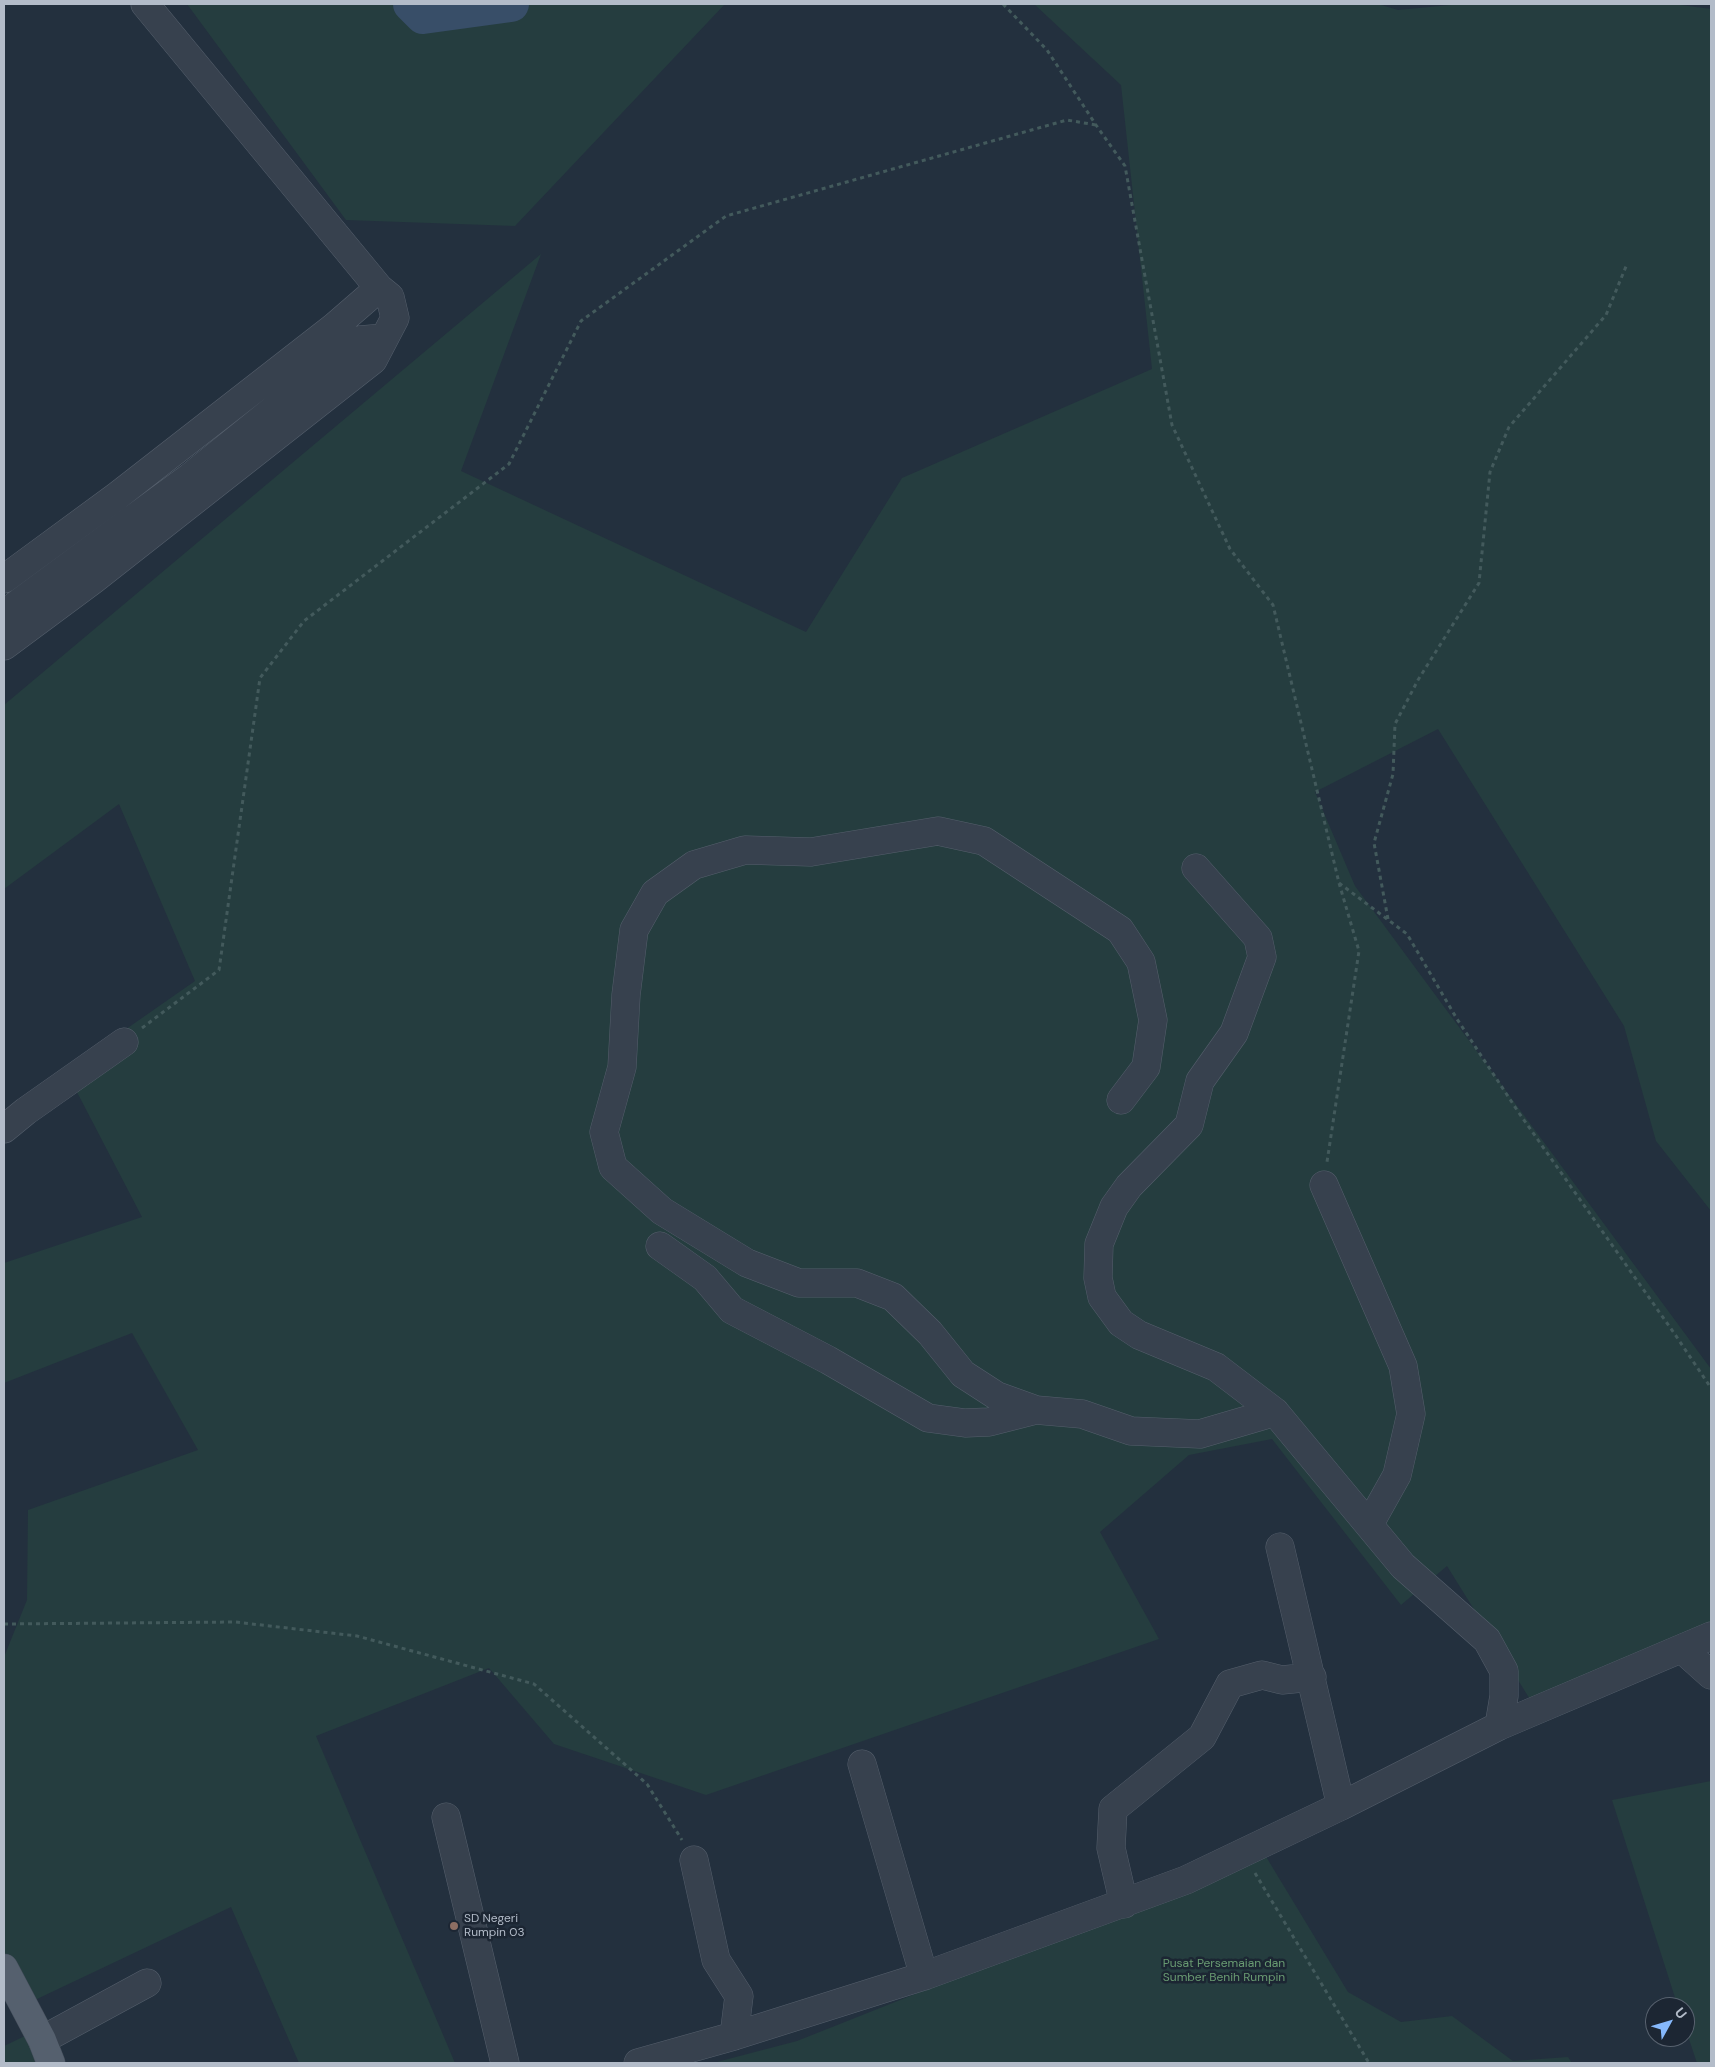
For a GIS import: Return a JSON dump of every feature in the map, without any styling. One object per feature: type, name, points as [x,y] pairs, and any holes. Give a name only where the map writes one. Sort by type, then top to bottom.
[{"type":"main road","points":[[4,1968],[47,2052]]},
{"type":"street","points":[[4,646],[93,580],[373,360],[395,318],[390,297],[379,288],[145,4]]},
{"type":"street","points":[[4,579],[117,496],[334,327],[379,288]]},
{"type":"street","points":[[4,614],[190,477],[360,340],[384,338]]},
{"type":"street","points":[[1121,1100],[1146,1067],[1153,1020],[1141,962],[1120,930],[984,841],[938,831],[811,852],[745,850],[694,866],[655,893],[634,930],[626,995],[622,1066],[604,1132],[614,1167],[662,1211],[747,1263],[799,1283],[857,1283],[893,1297],[930,1333],[963,1374],[997,1396],[1036,1410],[1082,1414],[1131,1431],[1200,1434],[1275,1412]]},
{"type":"street","points":[[1196,868],[1258,938],[1262,957],[1234,1033],[1200,1081],[1189,1124],[1129,1186],[1114,1207],[1099,1244],[1098,1278],[1102,1297],[1121,1323],[1139,1335],[1216,1367],[1275,1412],[1403,1566],[1487,1640],[1504,1671],[1504,1696],[1499,1726]]},
{"type":"street","points":[[4,1128],[26,1110],[124,1042]]},
{"type":"street","points":[[1324,1185],[1404,1366],[1411,1414],[1397,1475],[1369,1525]]},
{"type":"street","points":[[660,1246],[705,1278],[732,1310],[828,1360],[928,1418],[965,1423],[989,1422],[1036,1410]]},
{"type":"street","points":[[1280,1547],[1341,1806]]},
{"type":"street","points":[[638,2063],[734,2036],[924,1976],[1186,1880],[1341,1806],[1499,1726],[1711,1636]]},
{"type":"street","points":[[1682,1649],[1711,1675]]},
{"type":"street","points":[[1124,1904],[1111,1848],[1113,1809],[1202,1737],[1230,1684],[1262,1675],[1282,1680],[1312,1677]]},
{"type":"street","points":[[862,1764],[924,1976]]},
{"type":"street","points":[[446,1817],[506,2063]]},
{"type":"street","points":[[694,1860],[716,1960],[738,1996],[734,2036]]},
{"type":"street","points":[[47,2052],[147,1983]]},
{"type":"path","points":[[1003,4],[1047,50],[1125,166],[1172,425],[1230,549],[1273,605],[1339,883],[1359,951],[1324,1185]]},
{"type":"path","points":[[124,1042],[219,970],[260,678],[304,622],[509,464],[581,321],[726,216],[1067,120],[1096,125]]},
{"type":"path","points":[[1388,919],[1374,843],[1394,774],[1395,724],[1418,680],[1479,583],[1490,472],[1509,427],[1606,315],[1627,264]]},
{"type":"path","points":[[1339,883],[1407,934],[1457,1019],[1519,1113],[1711,1388]]},
{"type":"path","points":[[4,1624],[245,1623],[357,1636],[534,1684],[647,1784],[694,1860]]},
{"type":"path","points":[[1243,1853],[1369,2063]]},
{"type":"green space","points":[[187,4],[725,4],[515,226],[346,220]]},
{"type":"green space","points":[[1034,4],[1378,4],[1398,10],[1461,4],[1673,4],[1711,9],[1711,1211],[1656,1141],[1624,1026],[1438,729],[1315,792],[1355,886],[1711,1369],[1711,1627],[1541,1717],[1447,1566],[1401,1605],[1272,1439],[1189,1455],[1100,1532],[1159,1639],[706,1795],[554,1744],[489,1668],[316,1736],[455,2063],[299,2063],[231,1907],[18,2008],[4,1980],[4,1657],[27,1600],[28,1510],[198,1450],[132,1333],[4,1383],[4,1263],[142,1217],[66,1071],[195,981],[119,804],[4,889],[4,705],[541,254],[461,471],[806,632],[902,478],[1152,369],[1121,85]]},
{"type":"green space","points":[[1711,1781],[1711,2063],[1697,2063],[1692,2047],[1695,2047],[1695,1997],[1675,1997],[1612,1800]]},
{"type":"green space","name":"Pusat Persemaian dan Sumber Benih Rumpin","points":[[1265,1855],[1348,1992],[1401,2022],[1452,2016],[1513,2061],[1568,2057],[1572,2063],[713,2063],[797,2041]]},
{"type":"green space","points":[[25,2036],[36,2063],[4,2063],[4,2046]]},
{"type":"waterway","points":[[411,4],[423,16],[511,4]]},
{"type":"place","name":"SD Negeri Rumpin 03","points":[[454,1926]]}]
